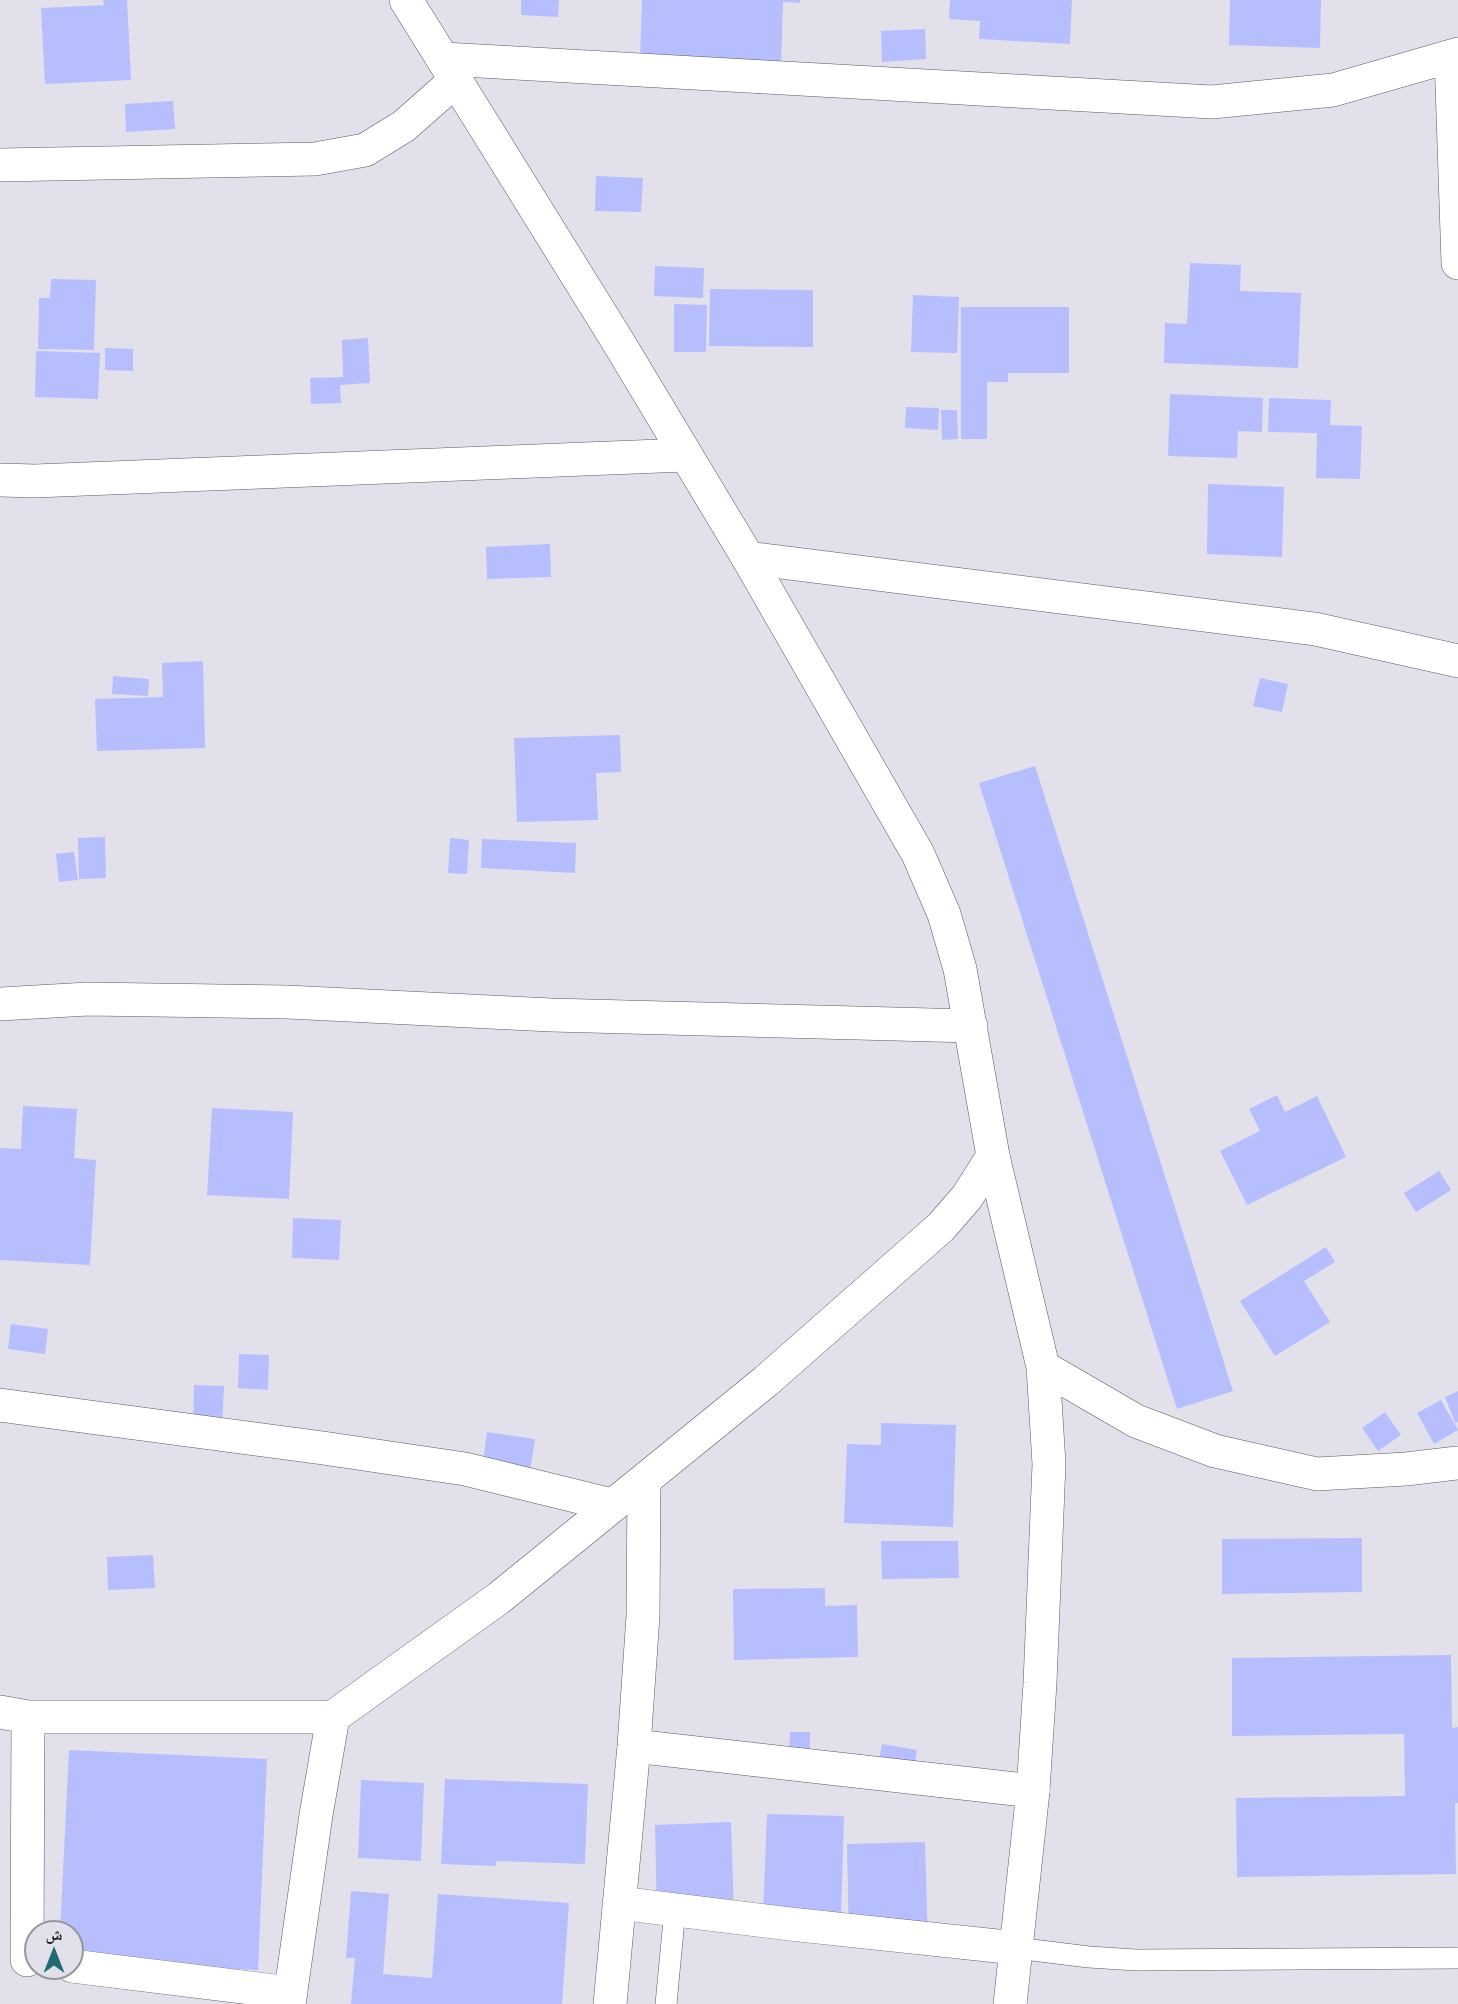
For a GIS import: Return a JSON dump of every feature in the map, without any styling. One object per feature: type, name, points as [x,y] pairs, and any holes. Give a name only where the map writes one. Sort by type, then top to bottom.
[{"type":"street","points":[[406,0],[617,340],[748,558],[918,854],[944,914],[960,969],[993,1156],[1043,1367],[1049,1464],[1033,1791],[1010,2004]]},
{"type":"street","points":[[450,70],[1212,102],[1333,90],[1455,55],[1458,264]]},
{"type":"street","points":[[0,165],[315,159],[365,150],[404,126],[450,70]]},
{"type":"street","points":[[0,480],[34,481],[685,455]]},
{"type":"street","points":[[748,558],[1316,629],[1458,661]]},
{"type":"street","points":[[0,1004],[88,999],[287,1002],[562,1015],[971,1026]]},
{"type":"street","points":[[21,1960],[14,1714],[333,1717],[499,1598],[766,1381],[941,1227],[967,1197],[993,1156]]},
{"type":"street","points":[[1043,1367],[1136,1421],[1215,1451],[1317,1474],[1406,1469],[1458,1462]]},
{"type":"street","points":[[0,1405],[465,1469],[612,1505]]},
{"type":"street","points":[[610,2004],[634,1746],[643,1617],[644,1481]]},
{"type":"street","points":[[84,1968],[290,1998],[316,1815],[333,1717]]},
{"type":"street","points":[[634,1746],[1033,1791]]},
{"type":"street","points":[[619,1903],[1016,1948]]},
{"type":"lane","points":[[666,2004],[675,1909]]},
{"type":"lane","points":[[1016,1948],[1089,1958],[1136,1960],[1458,1958]]},
{"type":"building","points":[[103,0],[127,0],[131,80],[45,84],[41,8],[104,5]]},
{"type":"building","points":[[521,0],[559,0],[558,17],[521,15]]},
{"type":"building","points":[[642,0],[800,0],[800,3],[783,2],[781,65],[640,59]]},
{"type":"building","points":[[950,0],[1072,0],[1070,44],[979,39],[980,21],[949,19]]},
{"type":"building","points":[[1230,0],[1321,0],[1320,48],[1229,45]]},
{"type":"building","points":[[925,29],[926,59],[882,62],[881,31]]},
{"type":"building","points":[[173,101],[175,129],[126,132],[125,104]]},
{"type":"building","points":[[596,176],[643,178],[641,212],[595,211]]},
{"type":"building","points":[[1190,263],[1241,265],[1240,291],[1301,293],[1298,368],[1164,363],[1165,323],[1187,324]]},
{"type":"building","points":[[655,266],[704,268],[703,298],[654,296]]},
{"type":"building","points":[[51,279],[96,280],[94,350],[38,349],[39,298],[50,298]]},
{"type":"building","points":[[710,289],[813,290],[813,347],[709,346]]},
{"type":"building","points":[[913,295],[959,297],[957,353],[911,352]]},
{"type":"building","points":[[674,304],[707,305],[706,352],[674,352]]},
{"type":"building","points":[[961,307],[1069,307],[1069,373],[1008,373],[1008,382],[987,382],[987,439],[961,439]]},
{"type":"building","points":[[368,338],[370,383],[340,385],[341,403],[311,404],[310,378],[343,377],[342,340]]},
{"type":"building","points":[[105,348],[133,349],[133,371],[105,370]]},
{"type":"building","points":[[36,351],[100,353],[98,399],[35,397]]},
{"type":"building","points":[[1170,394],[1263,398],[1262,432],[1238,431],[1237,458],[1168,456]]},
{"type":"building","points":[[1269,398],[1331,400],[1330,425],[1362,426],[1360,479],[1316,478],[1317,433],[1268,432]]},
{"type":"building","points":[[906,407],[939,408],[938,430],[905,428]]},
{"type":"building","points":[[941,410],[957,410],[958,439],[942,440]]},
{"type":"building","points":[[1208,484],[1284,487],[1282,557],[1207,554]]},
{"type":"building","points":[[550,544],[551,577],[487,579],[486,547]]},
{"type":"building","points":[[203,661],[205,748],[97,751],[95,699],[163,697],[162,663]]},
{"type":"building","points":[[113,676],[149,679],[148,696],[112,694]]},
{"type":"building","points":[[1260,678],[1288,684],[1282,712],[1253,706]]},
{"type":"building","points":[[620,735],[621,772],[596,773],[598,820],[517,822],[514,738]]},
{"type":"building","points":[[1035,766],[1233,1391],[1177,1409],[979,783]]},
{"type":"building","points":[[105,837],[106,878],[79,879],[78,838]]},
{"type":"building","points":[[450,838],[469,840],[467,874],[448,873]]},
{"type":"building","points":[[482,839],[576,843],[575,873],[481,868]]},
{"type":"building","points":[[74,852],[78,880],[59,882],[56,854]]},
{"type":"building","points":[[1277,1095],[1285,1112],[1317,1096],[1346,1157],[1247,1205],[1220,1151],[1260,1131],[1249,1109]]},
{"type":"building","points":[[23,1106],[77,1109],[74,1158],[96,1160],[90,1265],[0,1260],[0,1148],[21,1149]]},
{"type":"building","points":[[212,1108],[293,1112],[289,1199],[207,1195]]},
{"type":"building","points":[[1439,1171],[1451,1190],[1416,1212],[1404,1193]]},
{"type":"building","points":[[293,1218],[341,1220],[339,1260],[292,1258]]},
{"type":"building","points":[[1326,1247],[1335,1262],[1304,1281],[1330,1322],[1275,1356],[1240,1301]]},
{"type":"building","points":[[11,1324],[48,1329],[45,1354],[8,1349]]},
{"type":"building","points":[[239,1354],[269,1355],[268,1390],[238,1388]]},
{"type":"building","points":[[194,1385],[224,1386],[222,1430],[193,1429]]},
{"type":"building","points":[[1458,1391],[1458,1422],[1455,1423],[1445,1397]]},
{"type":"building","points":[[1441,1400],[1458,1430],[1434,1444],[1417,1413]]},
{"type":"building","points":[[1385,1412],[1401,1435],[1378,1451],[1362,1428]]},
{"type":"building","points":[[881,1423],[956,1425],[953,1527],[844,1523],[847,1444],[881,1445]]},
{"type":"building","points":[[487,1432],[535,1439],[530,1471],[483,1463]]},
{"type":"building","points":[[1362,1538],[1362,1592],[1222,1594],[1222,1539]]},
{"type":"building","points":[[881,1541],[958,1541],[959,1578],[882,1579]]},
{"type":"building","points":[[153,1555],[155,1588],[108,1590],[107,1557]]},
{"type":"building","points":[[825,1588],[825,1606],[857,1605],[858,1657],[734,1660],[733,1589]]},
{"type":"building","points":[[1451,1655],[1452,1728],[1458,1727],[1458,1803],[1455,1803],[1456,1874],[1237,1877],[1236,1798],[1405,1796],[1404,1734],[1232,1736],[1232,1658]]},
{"type":"building","points":[[790,1732],[810,1732],[810,1755],[789,1754]]},
{"type":"building","points":[[882,1744],[917,1750],[913,1773],[878,1767]]},
{"type":"building","points":[[69,1750],[267,1759],[258,1970],[84,1963],[84,1920],[61,1920]]},
{"type":"building","points":[[445,1779],[588,1784],[585,1864],[496,1861],[496,1866],[441,1864]]},
{"type":"building","points":[[361,1780],[424,1783],[421,1861],[358,1858]]},
{"type":"building","points":[[767,1814],[844,1816],[841,1918],[763,1915]]},
{"type":"building","points":[[731,1822],[734,1916],[657,1918],[655,1825]]},
{"type":"building","points":[[925,1842],[928,1944],[849,1946],[847,1844]]},
{"type":"building","points":[[351,1891],[389,1894],[383,1974],[432,1978],[438,1894],[569,1903],[562,2004],[351,2004],[355,1958],[346,1958]]}]
